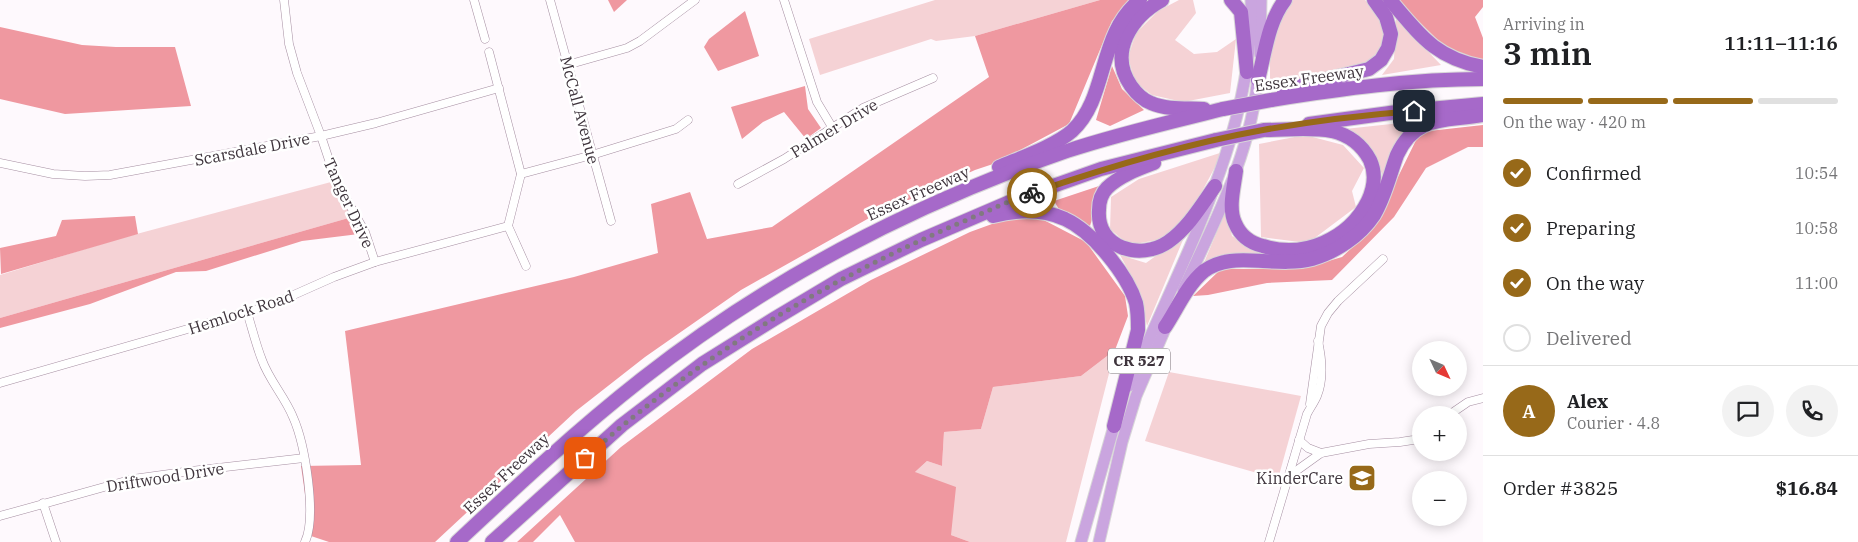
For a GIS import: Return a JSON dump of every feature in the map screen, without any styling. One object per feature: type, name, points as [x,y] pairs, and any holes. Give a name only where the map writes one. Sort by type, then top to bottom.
[{"type":"highway","points":[[888,225],[945,192],[1059,140],[1071,132],[1088,110],[1119,24],[1140,0]]},
{"type":"highway","points":[[1162,0],[1139,18],[1127,36],[1120,54],[1126,79],[1141,97],[1157,105],[1223,109]]},
{"type":"highway","points":[[1231,0],[1241,12],[1252,76]]},
{"type":"highway","points":[[1252,76],[1279,8],[1285,0]]},
{"type":"highway","points":[[1272,96],[1374,66],[1385,54],[1391,34],[1386,16],[1374,0]]},
{"type":"highway","points":[[1390,0],[1418,34],[1439,51],[1453,59],[1483,67]]},
{"type":"highway","name":"Essex Freeway","points":[[457,542],[585,424],[709,329],[761,295],[824,258],[888,225],[958,193],[1069,151],[1272,96],[1424,81],[1483,79]]},
{"type":"highway","points":[[492,542],[622,425],[702,364],[774,318],[841,280],[921,240],[1019,198],[1102,169],[1197,144],[1264,130],[1397,112],[1483,104]]},
{"type":"highway","points":[[1165,328],[1194,282],[1216,264],[1228,261],[1301,261],[1312,259],[1342,245],[1359,232],[1374,215],[1401,145],[1412,132],[1427,123],[1437,120],[1483,115]]},
{"type":"highway","points":[[1236,171],[1232,196],[1234,222],[1248,240],[1258,245],[1283,250],[1311,248],[1335,238],[1357,218],[1370,196],[1373,185],[1372,165],[1360,146],[1346,136],[1332,131],[1264,130]]},
{"type":"highway","points":[[1197,144],[1132,172],[1107,188],[1100,199],[1098,213],[1102,229],[1108,238],[1124,249],[1135,252],[1153,249],[1167,242],[1186,226],[1214,186]]},
{"type":"highway","points":[[921,240],[979,218],[1018,211],[1035,212],[1065,220],[1089,236],[1120,272],[1136,302],[1138,314],[1138,330],[1114,426]]},
{"type":"main road","name":"CR 527","points":[[1099,542],[1122,442],[1136,396],[1236,171],[1252,111],[1251,0]]},
{"type":"main road","name":"CR 527","points":[[1082,542],[1114,426],[1129,384],[1228,150],[1252,76],[1260,0]]},
{"type":"street","name":"Tanger Drive","points":[[284,0],[289,44],[296,73],[322,136],[336,181],[366,232],[375,262]]},
{"type":"street","points":[[474,0],[485,39]]},
{"type":"street","name":"McCall Avenue","points":[[550,0],[610,221]]},
{"type":"street","points":[[567,65],[627,48],[640,41],[695,0]]},
{"type":"street","points":[[784,0],[818,102],[832,127]]},
{"type":"street","points":[[489,52],[521,174],[508,226],[526,266]]},
{"type":"street","name":"Palmer Drive","points":[[738,184],[784,159],[863,108],[933,78]]},
{"type":"street","name":"Scarsdale Drive","points":[[0,163],[53,174],[85,176],[110,174],[322,136],[376,123],[499,88]]},
{"type":"street","points":[[521,174],[592,155],[676,129],[688,120]]},
{"type":"street","name":"Hemlock Road","points":[[0,384],[271,305],[334,277],[375,262],[508,226]]},
{"type":"street","points":[[1269,542],[1290,476],[1299,440],[1310,407],[1317,397],[1322,369],[1318,341],[1321,326],[1328,313],[1349,290],[1383,259]]},
{"type":"street","points":[[247,312],[262,361],[293,417],[304,458],[310,494],[311,520],[305,542]]},
{"type":"street","points":[[1462,406],[1468,402],[1483,398]]},
{"type":"street","points":[[1290,476],[1321,453],[1369,444],[1412,439]]},
{"type":"street","points":[[1299,440],[1308,448],[1321,453]]},
{"type":"street","name":"Driftwood Drive","points":[[0,516],[133,479],[304,458]]},
{"type":"street","points":[[43,503],[56,542]]},
{"type":"shaded area","points":[[608,0],[627,0],[614,12]]},
{"type":"shaded area","points":[[935,0],[1100,0],[975,36],[936,41],[931,39],[820,75],[809,39]]},
{"type":"shaded area","points":[[1100,0],[1132,0],[1112,21],[1069,124],[996,163],[975,170],[871,217],[741,290],[645,357],[576,411],[435,542],[329,542],[311,536],[301,466],[361,465],[345,331],[574,277],[658,253],[651,204],[690,192],[707,239],[772,227],[989,77],[975,36]]},
{"type":"shaded area","points":[[1179,0],[1193,0],[1196,13],[1175,40],[1194,54],[1217,52],[1236,39],[1230,93],[1183,102],[1152,95],[1135,82],[1128,57],[1136,33],[1158,11]]},
{"type":"shaded area","points":[[1292,0],[1365,0],[1381,14],[1384,50],[1367,65],[1307,81],[1270,86],[1270,53],[1279,16]]},
{"type":"shaded area","points":[[1397,0],[1483,0],[1483,7],[1475,17],[1483,38],[1483,61],[1450,52]]},
{"type":"shaded area","points":[[745,11],[759,56],[718,71],[704,47],[709,39]]},
{"type":"shaded area","points":[[1396,18],[1441,65],[1382,75],[1394,59]]},
{"type":"shaded area","points":[[0,27],[82,45],[175,47],[191,106],[65,114],[0,99]]},
{"type":"shaded area","points":[[1112,66],[1122,89],[1144,110],[1110,126],[1096,120]]},
{"type":"shaded area","points":[[805,86],[808,109],[821,128],[806,139],[784,112],[763,122],[742,139],[731,107]]},
{"type":"shaded area","points":[[1419,121],[1398,139],[1384,177],[1364,142],[1345,129]]},
{"type":"shaded area","points":[[1483,125],[1483,147],[1468,147],[1426,168],[1394,217],[1332,280],[1267,283],[1208,295],[1193,296],[1221,269],[1301,269],[1342,257],[1373,228],[1420,132]]},
{"type":"shaded area","points":[[1305,135],[1343,145],[1364,168],[1352,191],[1356,207],[1308,243],[1261,237],[1259,144]]},
{"type":"shaded area","points":[[1223,152],[1190,214],[1163,239],[1129,245],[1110,229],[1111,197],[1139,179]]},
{"type":"shaded area","points":[[331,182],[352,217],[0,318],[0,275],[118,239]]},
{"type":"shaded area","points":[[1102,185],[1090,226],[1060,211],[1054,201]]},
{"type":"shaded area","points":[[1226,210],[1232,236],[1265,255],[1203,265]]},
{"type":"shaded area","points":[[135,216],[138,234],[1,274],[0,248],[56,236],[62,220]]},
{"type":"shaded area","points":[[352,217],[359,234],[302,241],[206,271],[176,272],[90,304],[0,328],[0,318]]},
{"type":"shaded area","points":[[1038,217],[1086,242],[1125,296],[1128,316],[1115,350],[1081,376],[993,387],[981,429],[944,432],[942,466],[927,461],[915,472],[956,487],[951,535],[970,542],[575,542],[560,515],[533,542],[517,542],[621,447],[752,349],[871,280],[970,232],[1003,220]]},
{"type":"shaded area","points":[[1185,235],[1147,326],[1139,290],[1120,255],[1146,263]]},
{"type":"shaded area","points":[[1115,350],[1066,542],[970,542],[951,535],[915,472],[927,461],[942,466],[944,432],[981,429],[993,387],[1081,376]]},
{"type":"shaded area","points":[[1169,372],[1301,396],[1278,479],[1145,441]]},
{"type":"way so far","points":[[585,458],[622,425],[702,364],[774,318],[841,280],[921,240],[1032,193]]},
{"type":"place","name":"KinderCare","points":[[1362,478]]},
{"type":"route","points":[[1032,193],[1102,169],[1232,136],[1264,130],[1414,111]]}]
